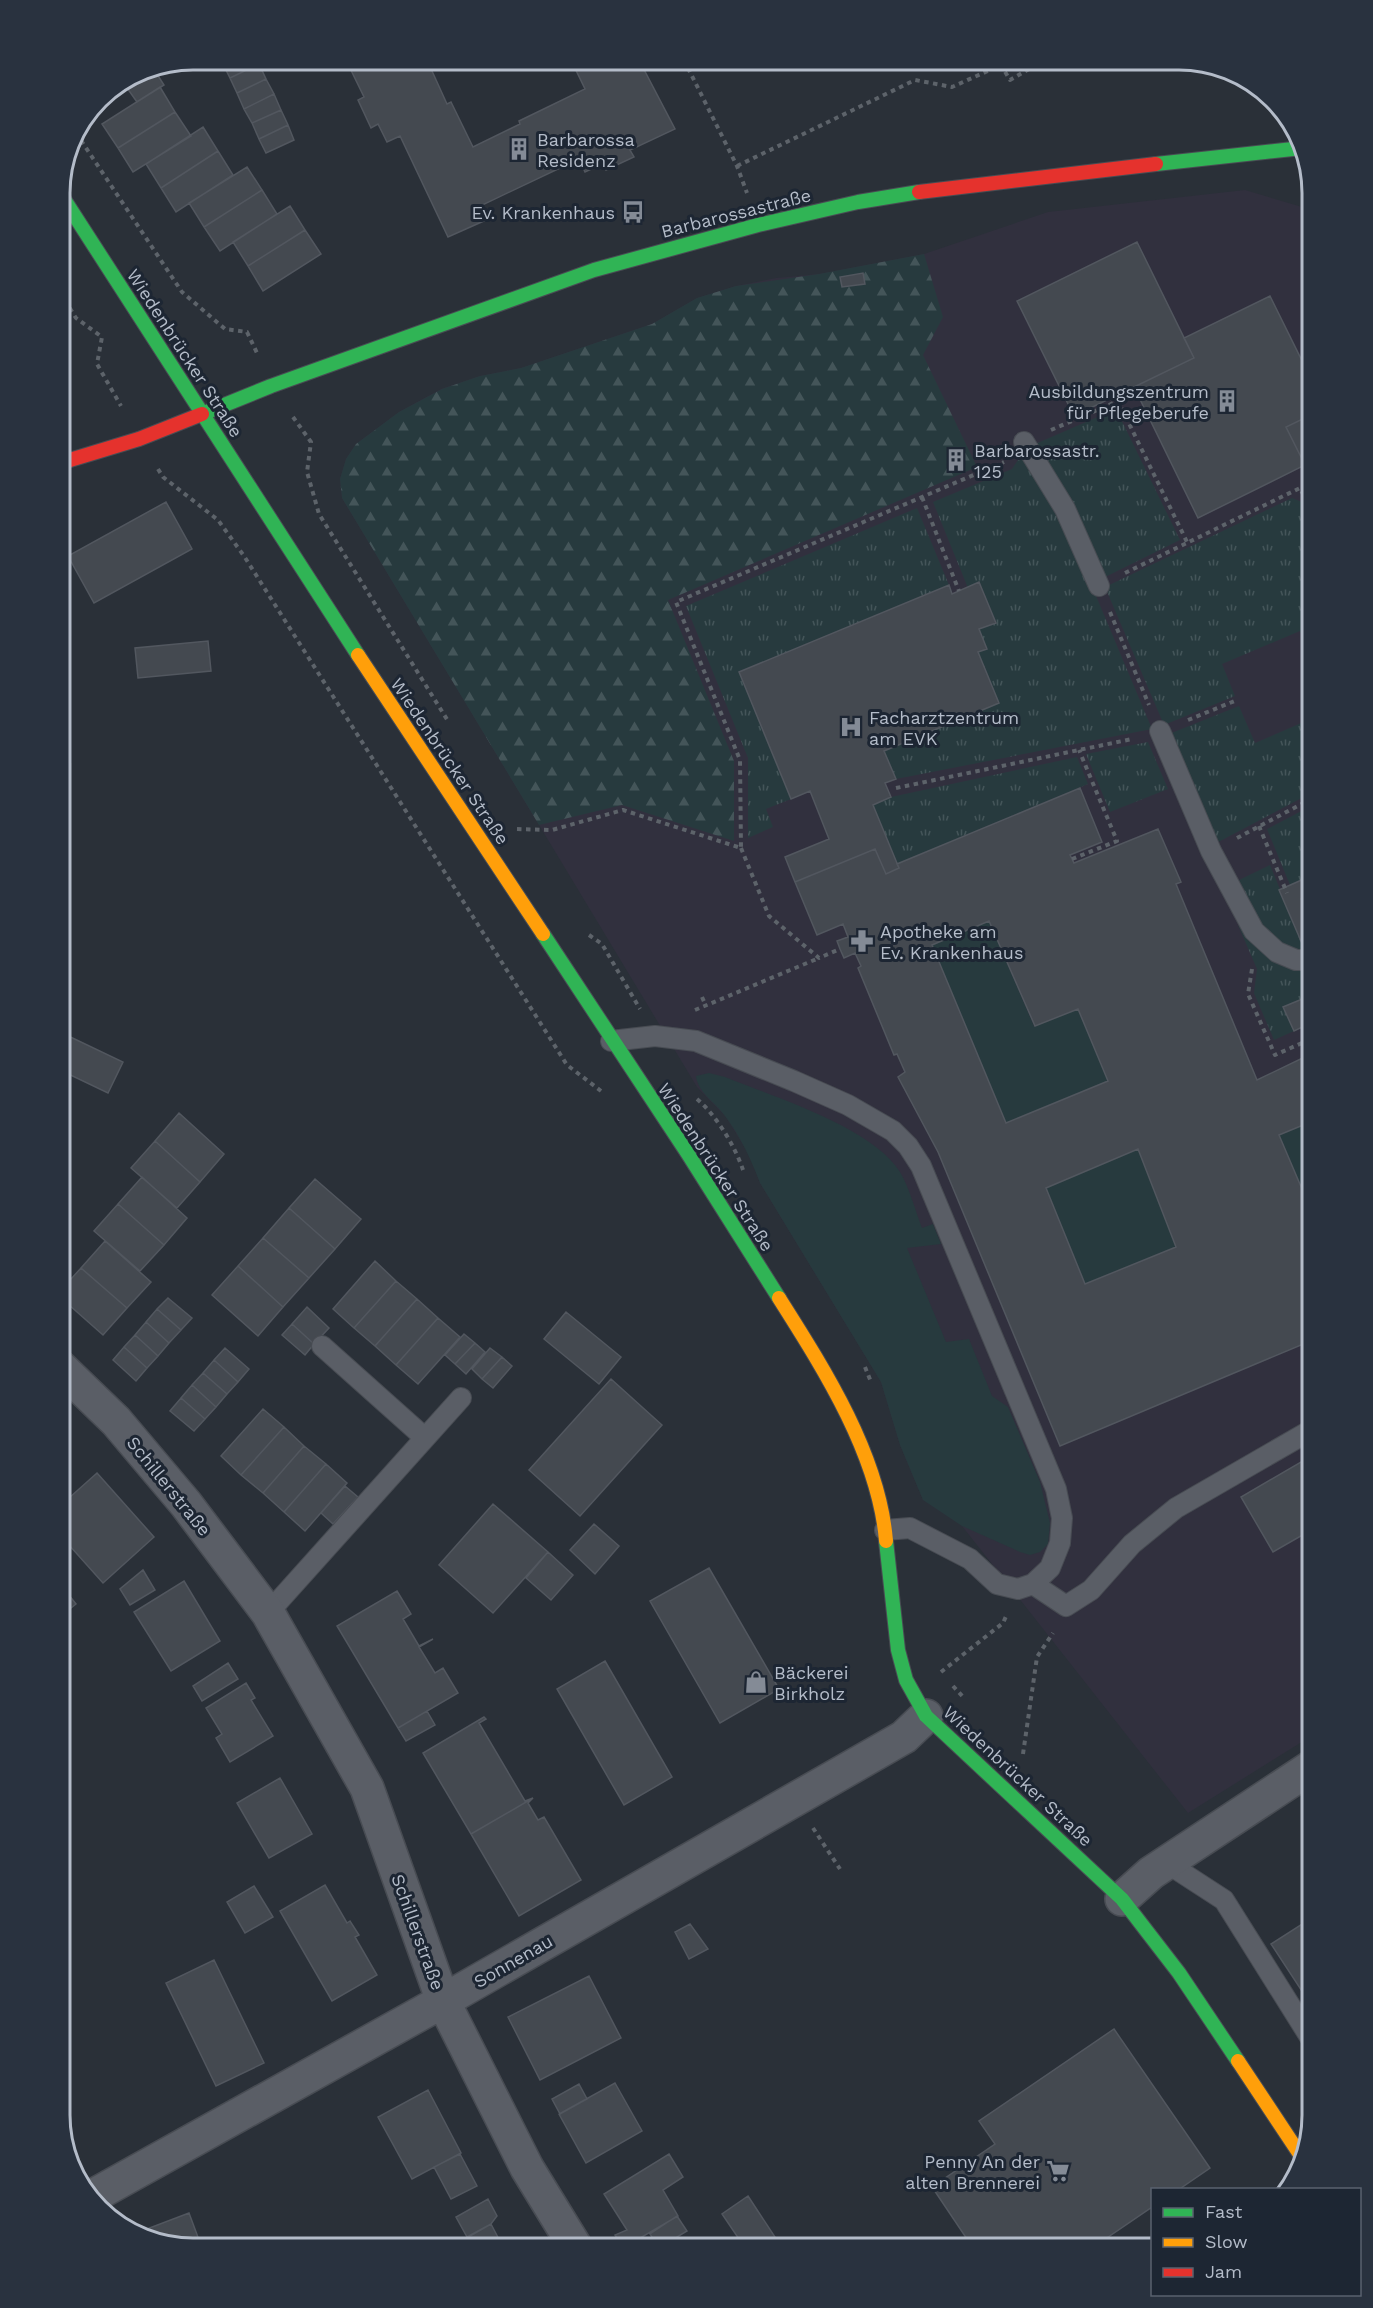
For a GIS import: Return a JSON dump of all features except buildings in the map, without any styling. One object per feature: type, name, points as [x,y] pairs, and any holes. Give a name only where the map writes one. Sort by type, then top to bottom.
[{"type":"street","name":"Barbarossastraße","points":[[71,460],[139,439],[271,386],[594,270],[758,225],[858,202],[947,188],[1294,149]]},
{"type":"street","name":"Wiedenbrücker Straße","points":[[71,210],[611,1041],[688,1154],[815,1355],[854,1432],[874,1483],[885,1530],[891,1605],[898,1650],[906,1680],[926,1716],[1039,1819],[1122,1899],[1179,1973],[1297,2151]]},
{"type":"street","name":"Schillerstraße","points":[[70,1377],[116,1421],[186,1504],[268,1613],[367,1788],[443,2001],[527,2168],[569,2237]]},
{"type":"street","name":"Sonnenau","points":[[99,2193],[443,2001],[904,1737],[926,1716]]},
{"type":"street","points":[[1122,1899],[1167,1863],[1302,1773]]},
{"type":"lane","points":[[1024,442],[1065,509],[1098,586]]},
{"type":"lane","points":[[1160,731],[1211,851],[1254,931],[1277,952],[1296,960],[1302,960]]},
{"type":"lane","points":[[611,1041],[653,1033],[696,1041],[848,1105],[893,1131],[908,1146],[926,1175],[1056,1489],[1062,1518],[1060,1544],[1050,1568],[1025,1587]]},
{"type":"lane","points":[[322,1346],[425,1438]]},
{"type":"lane","points":[[268,1613],[461,1398]]},
{"type":"lane","points":[[885,1530],[910,1527],[970,1558],[997,1584],[1025,1587],[1066,1606],[1091,1590],[1132,1544],[1176,1508],[1302,1435]]},
{"type":"lane","points":[[1167,1863],[1224,1900],[1302,2024]]},
{"type":"path","points":[[689,70],[737,166],[758,225]]},
{"type":"path","points":[[737,166],[915,81],[952,87],[988,71]]},
{"type":"path","points":[[1004,71],[1010,80],[1026,71]]},
{"type":"path","points":[[82,142],[182,292],[225,329],[247,332],[271,386],[311,442],[307,472],[319,514],[452,727]]},
{"type":"path","points":[[71,310],[76,318],[102,337],[97,364],[163,477],[218,520],[244,556],[567,1065]]},
{"type":"path","points":[[819,958],[769,916],[741,848],[740,760],[676,602],[1014,458],[1024,442],[1118,401],[1187,542]]},
{"type":"path","points":[[1237,700],[1160,731],[1098,586],[1300,488],[1302,492]]},
{"type":"path","points":[[922,497],[959,591]]},
{"type":"path","points":[[896,788],[1140,737]]},
{"type":"path","points":[[1072,860],[1117,841],[1079,750]]},
{"type":"path","points":[[1211,851],[1302,804]]},
{"type":"path","points":[[520,836],[516,829],[552,830],[623,810],[741,848]]},
{"type":"path","points":[[1259,826],[1287,893]]},
{"type":"path","points":[[584,932],[602,945],[653,1033],[706,1006],[840,949]]},
{"type":"path","points":[[702,997],[706,1006]]},
{"type":"path","points":[[1275,1055],[1302,1043]]},
{"type":"path","points":[[941,1672],[1003,1623],[1025,1587]]},
{"type":"path","points":[[1023,1754],[1038,1658],[1057,1627]]},
{"type":"path","points":[[808,1820],[840,1869]]},
{"type":"shaded area","points":[[1245,190],[1302,207],[1302,1742],[1188,1813],[962,1526],[923,1500],[900,1445],[881,1382],[760,1183],[750,1156],[726,1117],[697,1087],[342,498],[340,479],[346,459],[356,444],[399,412],[441,389],[480,376],[521,368],[652,324],[697,298],[736,286],[776,278],[819,274],[924,254],[1048,212]]},
{"type":"green space","points":[[924,254],[943,317],[923,355],[977,467],[668,600],[734,761],[734,841],[622,805],[539,825],[342,498],[340,479],[346,459],[356,444],[399,412],[442,389],[480,376],[521,368],[652,324],[697,298],[736,286],[819,274]]},
{"type":"green space","points":[[1116,409],[1180,540],[1091,584],[1152,729],[896,779],[884,751],[999,703],[978,652],[987,648],[979,629],[996,622],[980,583],[968,588],[933,502],[1012,469],[1026,448]]},
{"type":"green space","points":[[1292,498],[1302,502],[1302,636],[1300,631],[1222,664],[1235,696],[1164,725],[1105,587]]},
{"type":"green space","points":[[917,508],[949,585],[739,672],[791,799],[766,809],[773,827],[748,838],[748,758],[686,606]]},
{"type":"green space","points":[[1239,706],[1255,743],[1302,723],[1302,798],[1205,849],[1159,738]]},
{"type":"green space","points":[[1148,742],[1168,789],[1110,812],[1086,754]]},
{"type":"green space","points":[[1077,757],[1088,784],[897,864],[873,805],[891,797]]},
{"type":"green space","points":[[1302,811],[1302,880],[1290,885],[1267,829]]},
{"type":"green space","points":[[1270,865],[1302,943],[1302,949],[1280,942],[1271,934],[1256,915],[1239,880]]},
{"type":"green space","points":[[989,921],[1034,1026],[1078,1009],[1108,1081],[1006,1123],[932,945]]},
{"type":"green space","points":[[1238,925],[1273,957],[1302,966],[1302,999],[1283,1007],[1294,1031],[1274,1040],[1254,993],[1257,969]]},
{"type":"green space","points":[[709,1073],[795,1104],[845,1127],[868,1141],[900,1172],[910,1192],[922,1228],[933,1224],[941,1244],[907,1248],[946,1342],[969,1339],[992,1396],[1008,1407],[1040,1482],[1050,1523],[1048,1544],[1040,1552],[1030,1555],[1020,1552],[962,1526],[923,1500],[900,1445],[881,1382],[760,1183],[736,1132],[697,1082],[696,1076]]},
{"type":"green space","points":[[1302,1126],[1302,1189],[1279,1135]]},
{"type":"green space","points":[[1138,1149],[1176,1247],[1085,1284],[1046,1188]]},
{"type":"traffic: fast","points":[[1156,164],[1294,149]]},
{"type":"traffic: fast","points":[[202,414],[271,386],[594,270],[758,225],[858,202],[919,192]]},
{"type":"traffic: fast","points":[[71,210],[358,655]]},
{"type":"traffic: fast","points":[[543,934],[688,1154],[779,1298]]},
{"type":"traffic: fast","points":[[886,1541],[898,1650],[906,1680],[926,1716],[1122,1899],[1179,1973],[1238,2061]]},
{"type":"traffic: slow","points":[[358,655],[543,934]]},
{"type":"traffic: slow","points":[[779,1298],[831,1383],[861,1445],[873,1477],[886,1541]]},
{"type":"traffic: slow","points":[[1238,2061],[1297,2150]]},
{"type":"traffic: jam","points":[[919,192],[1156,164]]},
{"type":"traffic: jam","points":[[71,460],[139,439],[202,414]]},
{"type":"place","name":"Barbarossa Residenz","points":[[519,149]]},
{"type":"place","name":"Ev. Krankenhaus","points":[[633,212]]},
{"type":"place","name":"Ausbildungszentrum für Pflegeberufe","points":[[1227,401]]},
{"type":"place","name":"Barbarossastr. 125","points":[[956,460]]},
{"type":"place","name":"Facharztzentrum am EVK","points":[[851,727]]},
{"type":"place","name":"Apotheke am Ev. Krankenhaus","points":[[862,941]]},
{"type":"place","name":"Bäckerei Birkholz","points":[[756,1682]]},
{"type":"place","name":"Penny An der alten Brennerei","points":[[1058,2171]]}]
